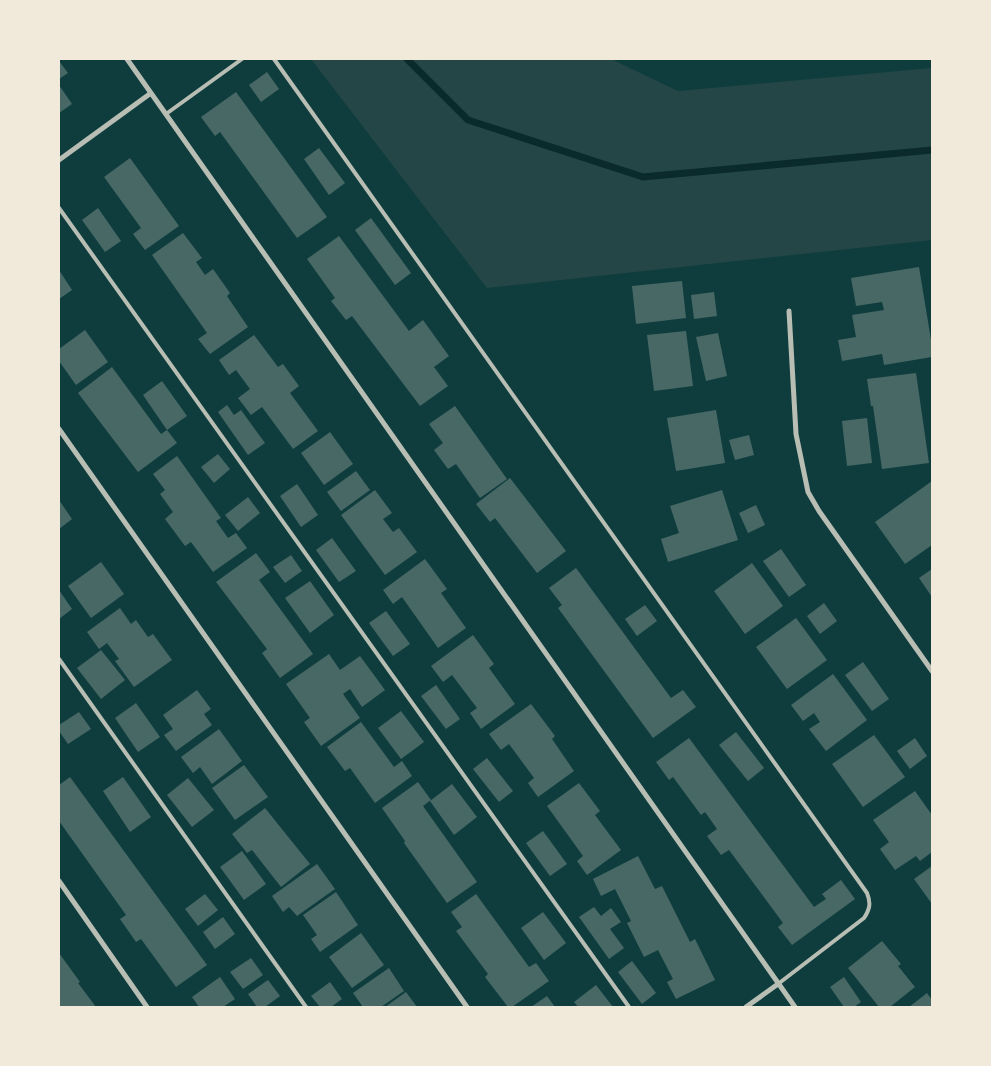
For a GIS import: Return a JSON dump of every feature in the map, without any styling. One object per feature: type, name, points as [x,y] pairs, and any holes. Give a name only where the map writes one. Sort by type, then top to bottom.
[{"type":"street","points":[[127,59],[795,1007]]},
{"type":"street","points":[[59,160],[151,93]]},
{"type":"street","points":[[789,311],[796,434],[808,492],[819,511],[932,671]]},
{"type":"street","points":[[59,429],[467,1007]]},
{"type":"street","points":[[59,881],[147,1007]]},
{"type":"street","points":[[746,1007],[778,984]]},
{"type":"lane","points":[[166,114],[242,59]]},
{"type":"lane","points":[[274,59],[867,893],[871,902],[869,911],[864,918],[778,984]]},
{"type":"lane","points":[[59,208],[629,1007]]},
{"type":"lane","points":[[59,659],[306,1007]]},
{"type":"shaded area","points":[[311,59],[611,59],[678,91],[932,68],[932,240],[487,288]]},
{"type":"building","points":[[59,61],[68,73],[59,79]]},
{"type":"building","points":[[267,72],[279,89],[261,102],[249,85]]},
{"type":"building","points":[[59,85],[72,104],[59,113]]},
{"type":"building","points":[[236,92],[327,217],[297,238],[220,132],[215,136],[201,117]]},
{"type":"building","points":[[319,148],[345,183],[329,195],[304,159]]},
{"type":"building","points":[[130,158],[179,226],[145,250],[133,234],[141,228],[104,177]]},
{"type":"building","points":[[98,208],[121,241],[105,252],[82,220]]},
{"type":"building","points":[[371,218],[411,273],[395,285],[355,230]]},
{"type":"building","points":[[183,233],[202,258],[196,262],[205,275],[213,269],[230,293],[227,296],[248,327],[210,354],[198,339],[207,333],[152,255]]},
{"type":"building","points":[[339,236],[409,331],[423,320],[449,356],[434,367],[448,386],[420,406],[352,316],[346,320],[331,301],[335,298],[307,259]]},
{"type":"building","points":[[919,267],[932,346],[932,357],[884,365],[882,354],[842,361],[838,340],[856,337],[852,315],[884,310],[882,302],[856,306],[851,278]]},
{"type":"building","points":[[59,270],[72,290],[59,299]]},
{"type":"building","points":[[682,281],[686,318],[636,324],[632,286]]},
{"type":"building","points":[[714,292],[717,316],[694,319],[691,295]]},
{"type":"building","points":[[85,330],[108,362],[76,385],[59,361],[59,349]]},
{"type":"building","points":[[686,331],[693,386],[654,391],[647,335]]},
{"type":"building","points":[[718,333],[727,376],[706,381],[696,337]]},
{"type":"building","points":[[254,335],[278,367],[283,364],[299,386],[290,393],[318,431],[293,449],[262,407],[251,415],[238,398],[250,389],[236,370],[229,375],[219,360]]},
{"type":"building","points":[[112,367],[161,434],[167,430],[177,443],[138,472],[78,393]]},
{"type":"building","points":[[916,373],[929,463],[882,469],[867,379]]},
{"type":"building","points":[[162,381],[187,416],[167,430],[143,395]]},
{"type":"building","points":[[227,405],[234,415],[241,410],[265,443],[248,455],[218,412]]},
{"type":"building","points":[[455,406],[507,479],[480,498],[456,464],[448,469],[434,450],[443,443],[429,424]]},
{"type":"building","points":[[716,410],[725,463],[676,471],[667,418]]},
{"type":"building","points":[[867,418],[872,463],[847,466],[842,421]]},
{"type":"building","points":[[330,432],[353,464],[324,485],[301,453]]},
{"type":"building","points":[[749,435],[754,455],[735,460],[729,440]]},
{"type":"building","points":[[218,454],[230,469],[214,483],[201,467]]},
{"type":"building","points":[[177,456],[221,518],[216,521],[228,538],[236,533],[247,548],[213,572],[191,542],[185,546],[165,519],[173,512],[160,494],[165,490],[153,474]]},
{"type":"building","points":[[356,471],[370,490],[341,511],[327,492]]},
{"type":"building","points":[[510,478],[566,551],[537,573],[495,518],[490,522],[476,504]]},
{"type":"building","points":[[932,481],[932,545],[905,564],[875,522]]},
{"type":"building","points":[[297,484],[318,515],[301,527],[280,496]]},
{"type":"building","points":[[375,490],[392,513],[383,519],[393,532],[399,528],[417,552],[385,575],[341,515]]},
{"type":"building","points":[[722,490],[738,540],[668,562],[661,539],[679,533],[670,506]]},
{"type":"building","points":[[248,497],[260,513],[238,531],[225,515]]},
{"type":"building","points":[[59,500],[72,519],[59,529]]},
{"type":"building","points":[[756,505],[765,525],[748,533],[739,513]]},
{"type":"building","points":[[332,538],[356,571],[339,582],[316,550]]},
{"type":"building","points":[[781,549],[806,585],[789,597],[763,561]]},
{"type":"building","points":[[256,553],[270,572],[259,580],[313,654],[280,678],[262,653],[267,649],[216,582]]},
{"type":"building","points":[[291,555],[302,571],[285,583],[273,567]]},
{"type":"building","points":[[425,559],[447,589],[441,593],[466,628],[438,648],[402,597],[393,604],[383,590]]},
{"type":"building","points":[[101,562],[124,594],[91,618],[68,586]]},
{"type":"building","points":[[752,563],[783,606],[745,634],[714,591]]},
{"type":"building","points":[[576,568],[671,698],[683,690],[696,707],[653,738],[558,608],[562,605],[549,588]]},
{"type":"building","points":[[932,569],[932,597],[919,578]]},
{"type":"building","points":[[310,581],[334,615],[310,633],[285,598]]},
{"type":"building","points":[[59,590],[72,609],[59,619]]},
{"type":"building","points":[[824,603],[837,621],[820,634],[807,616]]},
{"type":"building","points":[[645,605],[657,621],[637,636],[625,619]]},
{"type":"building","points":[[120,608],[131,624],[136,620],[148,637],[153,634],[172,660],[134,687],[115,661],[119,659],[107,643],[99,649],[87,632]]},
{"type":"building","points":[[386,611],[410,644],[393,656],[369,623]]},
{"type":"building","points":[[796,618],[827,660],[787,689],[756,647]]},
{"type":"building","points":[[473,635],[494,664],[489,668],[515,704],[481,729],[470,713],[477,708],[452,675],[443,682],[431,666]]},
{"type":"building","points":[[101,650],[125,680],[101,699],[77,668]]},
{"type":"building","points":[[329,654],[340,670],[360,656],[385,690],[362,707],[350,689],[343,694],[360,718],[321,746],[304,722],[310,718],[286,684]]},
{"type":"building","points":[[863,662],[889,699],[872,711],[845,675]]},
{"type":"building","points":[[833,674],[867,720],[826,751],[809,729],[820,722],[814,713],[803,721],[791,705]]},
{"type":"building","points":[[436,685],[460,719],[446,729],[421,696]]},
{"type":"building","points":[[197,690],[211,709],[204,714],[212,725],[176,751],[164,735],[173,729],[163,715]]},
{"type":"building","points":[[136,703],[160,737],[138,752],[115,718]]},
{"type":"building","points":[[531,704],[555,736],[552,739],[574,771],[538,797],[528,783],[534,778],[509,744],[501,750],[489,734]]},
{"type":"building","points":[[401,711],[424,742],[401,759],[378,728]]},
{"type":"building","points":[[79,712],[91,729],[68,744],[59,731],[59,725]]},
{"type":"building","points":[[361,722],[394,767],[402,761],[412,776],[375,803],[350,768],[345,771],[327,747]]},
{"type":"building","points":[[219,729],[242,761],[212,784],[200,767],[193,773],[181,757]]},
{"type":"building","points":[[736,732],[764,768],[748,781],[719,745]]},
{"type":"building","points":[[874,735],[905,777],[863,807],[832,764]]},
{"type":"building","points":[[689,738],[814,907],[826,899],[822,894],[841,880],[855,899],[792,945],[778,927],[783,923],[729,850],[721,855],[707,836],[717,829],[705,812],[701,815],[673,777],[669,780],[656,762]]},
{"type":"building","points":[[915,738],[927,756],[910,769],[897,751]]},
{"type":"building","points":[[487,758],[513,791],[499,802],[473,769]]},
{"type":"building","points":[[244,765],[268,797],[235,820],[212,788]]},
{"type":"building","points":[[70,777],[207,965],[176,987],[141,939],[136,942],[120,919],[126,915],[59,821],[59,785]]},
{"type":"building","points":[[123,777],[151,817],[130,832],[103,791]]},
{"type":"building","points":[[188,778],[214,810],[192,827],[167,795]]},
{"type":"building","points":[[418,782],[431,800],[423,806],[477,882],[447,903],[404,843],[405,841],[382,808]]},
{"type":"building","points":[[579,783],[600,811],[595,815],[621,850],[587,875],[577,861],[583,856],[547,806]]},
{"type":"building","points":[[452,784],[477,817],[454,835],[430,801]]},
{"type":"building","points":[[915,791],[932,815],[932,852],[920,861],[916,856],[895,870],[880,849],[889,842],[873,820]]},
{"type":"building","points":[[265,808],[310,864],[281,887],[252,850],[247,853],[232,834]]},
{"type":"building","points":[[543,831],[567,864],[550,876],[526,843]]},
{"type":"building","points":[[242,851],[266,884],[244,900],[220,867]]},
{"type":"building","points":[[638,856],[655,889],[662,886],[690,942],[695,939],[715,980],[676,999],[667,982],[673,979],[658,950],[644,957],[627,923],[631,921],[615,889],[601,896],[593,879]]},
{"type":"building","points":[[317,864],[335,889],[297,916],[289,907],[283,912],[272,896]]},
{"type":"building","points":[[932,866],[932,904],[914,879]]},
{"type":"building","points":[[336,892],[358,925],[320,952],[311,939],[317,935],[303,915]]},
{"type":"building","points":[[205,894],[218,910],[198,926],[185,909]]},
{"type":"building","points":[[476,894],[529,967],[536,963],[549,981],[512,1007],[508,1007],[485,977],[488,974],[456,931],[462,927],[451,912]]},
{"type":"building","points":[[594,907],[601,916],[611,908],[621,922],[610,929],[624,948],[609,959],[579,917]]},
{"type":"building","points":[[543,912],[566,943],[544,960],[521,928]]},
{"type":"building","points":[[223,917],[235,934],[215,949],[203,932]]},
{"type":"building","points":[[361,933],[384,965],[352,988],[329,957]]},
{"type":"building","points":[[882,941],[901,964],[898,966],[915,987],[890,1007],[879,1007],[848,968]]},
{"type":"building","points":[[59,953],[80,982],[78,983],[96,1007],[59,1007]]},
{"type":"building","points":[[251,958],[263,975],[243,989],[230,972]]},
{"type":"building","points":[[632,961],[656,993],[642,1004],[618,972]]},
{"type":"building","points":[[389,968],[404,991],[381,1007],[363,1007],[353,993]]},
{"type":"building","points":[[220,977],[235,999],[223,1007],[199,1007],[192,997]]},
{"type":"building","points":[[844,977],[861,1002],[854,1007],[844,1007],[830,987]]},
{"type":"building","points":[[268,980],[280,996],[265,1007],[257,1007],[248,994]]},
{"type":"building","points":[[330,982],[342,999],[331,1007],[320,1007],[311,996]]},
{"type":"building","points":[[596,985],[613,1007],[578,1007],[574,1002]]},
{"type":"building","points":[[406,992],[417,1007],[385,1007]]},
{"type":"building","points":[[927,993],[932,1000],[932,1007],[909,1007]]},
{"type":"building","points":[[547,996],[555,1007],[531,1007]]},
{"type":"waterway","points":[[407,59],[468,120],[643,177],[932,150]]}]
